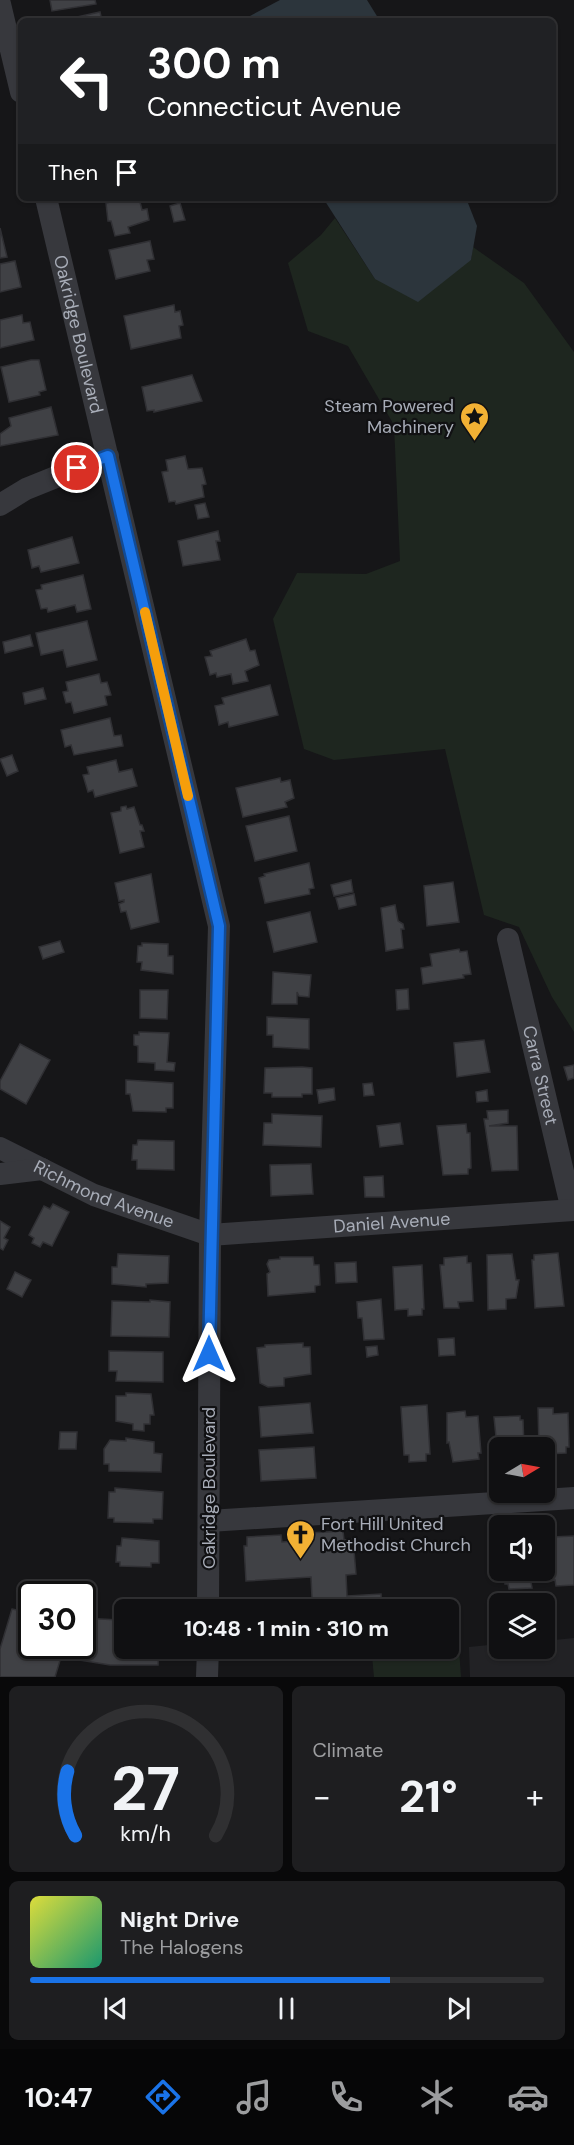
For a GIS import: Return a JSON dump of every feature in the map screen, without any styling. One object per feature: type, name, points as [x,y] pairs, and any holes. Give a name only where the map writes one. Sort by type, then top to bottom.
[{"type":"street","points":[[0,4],[5,44],[18,83]]},
{"type":"street","name":"Oakridge Boulevard","points":[[47,201],[219,926],[210,1235],[208,1599]]},
{"type":"street","points":[[0,505],[26,489],[108,456]]},
{"type":"street","name":"Carra Street","points":[[508,939],[573,1210]]},
{"type":"street","name":"Richmond Avenue","points":[[0,1148],[94,1195],[210,1235]]},
{"type":"street","points":[[0,1174],[42,1169]]},
{"type":"street","name":"Daniel Avenue","points":[[210,1235],[573,1210]]},
{"type":"street","points":[[208,1521],[574,1498]]},
{"type":"street","points":[[207,1677],[208,1659]]},
{"type":"shaded area","points":[[280,0],[367,0],[378,18],[250,18]]},
{"type":"shaded area","points":[[325,201],[467,201],[477,226],[471,260],[418,302],[375,279]]},
{"type":"shaded area","points":[[335,218],[375,279],[471,260],[473,247],[524,283],[574,352],[574,1032],[552,997],[519,927],[484,915],[445,749],[334,760],[304,749],[273,619],[297,573],[366,574],[400,561],[394,425],[348,346],[308,331],[288,263],[321,235]]},
{"type":"shaded area","points":[[574,1638],[574,1677],[470,1677],[469,1647],[489,1645],[489,1659],[555,1659],[555,1640]]},
{"type":"shaded area","points":[[459,1649],[461,1677],[374,1677],[372,1659],[459,1659]]},
{"type":"building","points":[[50,0],[95,0],[96,4],[52,11]]},
{"type":"building","points":[[100,12],[101,18],[73,18]]},
{"type":"building","points":[[140,201],[142,210],[147,209],[149,220],[128,227],[130,233],[115,236],[111,221],[108,221],[106,203]]},
{"type":"building","points":[[180,203],[185,220],[174,222],[170,206]]},
{"type":"building","points":[[0,228],[7,257],[0,258]]},
{"type":"building","points":[[150,241],[154,259],[147,260],[150,271],[116,279],[109,250]]},
{"type":"building","points":[[15,261],[21,287],[0,292],[0,264]]},
{"type":"building","points":[[174,305],[175,312],[180,311],[183,325],[179,326],[181,338],[131,349],[124,316]]},
{"type":"building","points":[[22,315],[23,323],[30,322],[34,340],[0,348],[0,320]]},
{"type":"building","points":[[39,360],[46,390],[39,392],[40,395],[9,402],[1,367]]},
{"type":"building","points":[[192,375],[202,401],[154,412],[154,410],[147,411],[142,387]]},
{"type":"building","points":[[51,407],[58,435],[0,446],[0,434],[11,426],[9,418]]},
{"type":"building","points":[[185,456],[188,469],[202,468],[206,484],[202,485],[204,497],[176,504],[175,501],[169,502],[162,472],[168,471],[166,460]]},
{"type":"building","points":[[205,503],[209,517],[198,519],[195,505]]},
{"type":"building","points":[[218,531],[220,541],[216,541],[220,560],[183,566],[178,541]]},
{"type":"building","points":[[72,537],[79,563],[41,572],[39,566],[32,568],[28,550]]},
{"type":"building","points":[[83,575],[91,609],[77,612],[75,605],[48,612],[47,608],[41,609],[36,590],[42,589],[41,585]]},
{"type":"building","points":[[87,621],[97,660],[67,667],[63,650],[41,655],[36,633]]},
{"type":"building","points":[[30,635],[33,646],[5,653],[3,642]]},
{"type":"building","points":[[246,639],[250,651],[255,650],[259,665],[245,671],[248,681],[233,684],[231,674],[217,677],[216,673],[210,675],[205,657],[212,656],[210,651]]},
{"type":"building","points":[[99,674],[101,683],[107,682],[111,695],[105,696],[107,705],[74,713],[71,702],[66,703],[63,692],[68,691],[66,682]]},
{"type":"building","points":[[270,685],[278,715],[229,727],[228,722],[219,725],[215,706],[224,704],[222,698]]},
{"type":"building","points":[[43,688],[46,699],[25,704],[23,693]]},
{"type":"building","points":[[110,718],[114,736],[121,735],[123,746],[74,755],[71,745],[65,747],[61,730]]},
{"type":"building","points":[[12,755],[18,771],[7,776],[0,759]]},
{"type":"building","points":[[116,760],[119,772],[132,769],[137,786],[95,797],[93,790],[88,792],[83,775],[89,774],[87,767]]},
{"type":"building","points":[[280,778],[281,782],[290,780],[294,798],[285,802],[287,807],[243,817],[236,788]]},
{"type":"building","points":[[126,806],[127,809],[134,807],[140,825],[142,825],[144,831],[140,831],[144,847],[120,853],[111,813],[121,811],[121,807]]},
{"type":"building","points":[[289,816],[297,851],[255,861],[246,826]]},
{"type":"building","points":[[309,863],[314,888],[309,889],[310,894],[265,903],[259,878],[265,876],[264,874]]},
{"type":"building","points":[[151,874],[159,922],[131,929],[126,911],[121,912],[119,904],[124,900],[119,901],[115,883]]},
{"type":"building","points":[[351,880],[353,892],[334,896],[331,885]]},
{"type":"building","points":[[453,882],[459,922],[427,926],[424,886]]},
{"type":"building","points":[[354,894],[356,905],[339,909],[336,898]]},
{"type":"building","points":[[395,905],[398,921],[403,924],[404,929],[401,929],[403,948],[386,951],[381,908]]},
{"type":"building","points":[[310,912],[317,942],[274,952],[267,922]]},
{"type":"building","points":[[60,941],[64,952],[43,959],[39,947]]},
{"type":"building","points":[[142,943],[168,944],[168,956],[173,956],[173,974],[141,970],[142,962],[137,962],[138,946],[142,946]]},
{"type":"building","points":[[459,949],[460,952],[467,951],[471,974],[463,975],[464,978],[423,984],[421,968],[432,966],[430,954]]},
{"type":"building","points":[[273,972],[311,975],[309,997],[299,996],[297,992],[297,1004],[272,1004]]},
{"type":"building","points":[[408,989],[409,1009],[397,1010],[396,990]]},
{"type":"building","points":[[140,990],[168,990],[167,1019],[140,1018]]},
{"type":"building","points":[[267,1017],[309,1019],[309,1049],[273,1047],[273,1035],[267,1035]]},
{"type":"building","points":[[139,1032],[169,1033],[167,1062],[175,1063],[174,1071],[155,1070],[155,1063],[138,1062],[138,1046],[134,1045],[134,1035],[139,1035]]},
{"type":"building","points":[[484,1040],[490,1072],[457,1077],[454,1043]]},
{"type":"building","points":[[20,1044],[50,1060],[26,1104],[0,1089],[0,1081]]},
{"type":"building","points":[[574,1065],[574,1078],[568,1080],[564,1067]]},
{"type":"building","points":[[265,1068],[312,1068],[312,1094],[302,1094],[302,1097],[272,1097],[272,1093],[264,1093]]},
{"type":"building","points":[[126,1080],[173,1083],[173,1108],[166,1108],[166,1112],[133,1111],[130,1094],[126,1094]]},
{"type":"building","points":[[372,1083],[374,1095],[364,1096],[363,1084]]},
{"type":"building","points":[[334,1088],[335,1100],[319,1103],[317,1090]]},
{"type":"building","points":[[487,1090],[488,1101],[477,1102],[476,1092]]},
{"type":"building","points":[[508,1110],[508,1123],[489,1126],[517,1126],[518,1170],[492,1171],[484,1119],[488,1119],[487,1111]]},
{"type":"building","points":[[272,1114],[322,1116],[321,1147],[263,1145],[264,1123],[272,1123]]},
{"type":"building","points":[[400,1123],[403,1144],[380,1147],[377,1126]]},
{"type":"building","points":[[466,1124],[467,1133],[470,1133],[471,1168],[468,1169],[468,1174],[443,1175],[437,1126]]},
{"type":"building","points":[[138,1140],[174,1141],[174,1170],[137,1169],[137,1160],[132,1160],[133,1145],[137,1145]]},
{"type":"building","points":[[311,1164],[313,1194],[271,1196],[270,1165]]},
{"type":"building","points":[[383,1176],[384,1197],[365,1197],[364,1177]]},
{"type":"building","points":[[53,1204],[69,1212],[52,1246],[43,1242],[40,1247],[32,1243],[34,1238],[29,1235],[44,1206],[50,1209]]},
{"type":"building","points":[[0,1221],[10,1227],[4,1238],[8,1240],[3,1250],[0,1248]]},
{"type":"building","points":[[558,1253],[564,1306],[535,1308],[532,1260],[534,1260],[534,1255]]},
{"type":"building","points":[[118,1254],[169,1256],[168,1283],[146,1284],[146,1287],[112,1284],[112,1267],[117,1267]]},
{"type":"building","points":[[512,1254],[516,1280],[519,1280],[516,1298],[506,1299],[506,1309],[488,1310],[487,1255]]},
{"type":"building","points":[[467,1256],[467,1263],[471,1263],[473,1301],[458,1302],[459,1308],[444,1308],[440,1265],[444,1265],[444,1258]]},
{"type":"building","points":[[280,1257],[313,1257],[314,1265],[319,1265],[320,1285],[315,1286],[315,1292],[268,1296],[267,1274],[270,1272],[267,1264],[269,1260],[280,1259]]},
{"type":"building","points":[[356,1262],[357,1282],[336,1283],[335,1263]]},
{"type":"building","points":[[422,1265],[424,1309],[422,1309],[422,1315],[408,1316],[408,1309],[395,1310],[393,1267]]},
{"type":"building","points":[[15,1272],[31,1280],[22,1297],[7,1289]]},
{"type":"building","points":[[381,1299],[384,1339],[364,1340],[362,1318],[358,1318],[357,1302]]},
{"type":"building","points":[[150,1300],[170,1302],[169,1337],[111,1336],[112,1301],[150,1302]]},
{"type":"building","points":[[454,1338],[455,1355],[439,1356],[438,1339]]},
{"type":"building","points":[[303,1343],[303,1347],[310,1347],[311,1374],[284,1378],[284,1386],[268,1387],[260,1383],[257,1348],[265,1347],[265,1345]]},
{"type":"building","points":[[377,1346],[378,1355],[367,1357],[366,1347]]},
{"type":"building","points":[[109,1351],[163,1352],[163,1382],[116,1381],[117,1371],[109,1371]]},
{"type":"building","points":[[126,1393],[151,1394],[154,1415],[150,1415],[150,1424],[144,1424],[144,1431],[133,1430],[133,1424],[116,1421],[116,1396],[126,1396]]},
{"type":"building","points":[[310,1403],[313,1433],[261,1437],[259,1407]]},
{"type":"building","points":[[427,1405],[430,1454],[426,1454],[426,1461],[409,1462],[409,1455],[404,1455],[401,1407]]},
{"type":"building","points":[[538,1408],[553,1408],[553,1414],[568,1413],[569,1447],[566,1447],[566,1453],[555,1454],[555,1437],[539,1437]]},
{"type":"building","points":[[465,1411],[466,1417],[478,1416],[481,1453],[478,1453],[479,1459],[453,1462],[449,1442],[447,1443],[447,1413]]},
{"type":"building","points":[[520,1416],[520,1420],[523,1420],[524,1437],[496,1437],[494,1417]]},
{"type":"building","points":[[60,1432],[77,1432],[76,1449],[59,1449]]},
{"type":"building","points":[[126,1438],[154,1442],[154,1453],[162,1454],[161,1472],[109,1471],[109,1464],[104,1464],[104,1449],[110,1440],[126,1441]]},
{"type":"building","points":[[314,1447],[316,1478],[261,1481],[259,1450]]},
{"type":"building","points":[[115,1488],[163,1492],[162,1519],[153,1519],[153,1523],[114,1522],[114,1518],[108,1518],[109,1492],[115,1492]]},
{"type":"building","name":"Fort Hill United Methodist Church","points":[[343,1531],[344,1540],[353,1539],[356,1574],[346,1575],[347,1596],[381,1594],[381,1599],[294,1599],[312,1598],[311,1577],[246,1581],[244,1546],[247,1546],[247,1537],[281,1535],[282,1542],[309,1540],[308,1533]]},
{"type":"building","points":[[574,1536],[574,1585],[556,1586],[555,1537]]},
{"type":"building","points":[[122,1538],[159,1541],[159,1563],[151,1563],[151,1567],[120,1566],[120,1562],[116,1562],[117,1546],[121,1546]]},
{"type":"building","points":[[505,1581],[535,1581],[531,1582],[532,1588],[509,1589],[508,1584],[505,1584]]},
{"type":"building","points":[[12,1609],[18,1610],[18,1659],[60,1659],[55,1677],[0,1677],[0,1649]]},
{"type":"building","points":[[96,1619],[114,1620],[114,1659],[158,1659],[158,1665],[110,1665],[73,1659],[96,1659]]},
{"type":"slow traffic","points":[[145,612],[188,796]]},
{"type":"place","name":"Steam Powered Machinery","points":[[475,442]]},
{"type":"place","name":"Fort Hill United Methodist Church","points":[[300,1560]]},
{"type":"route","points":[[77,468],[108,456],[219,926],[209,1354]]}]
